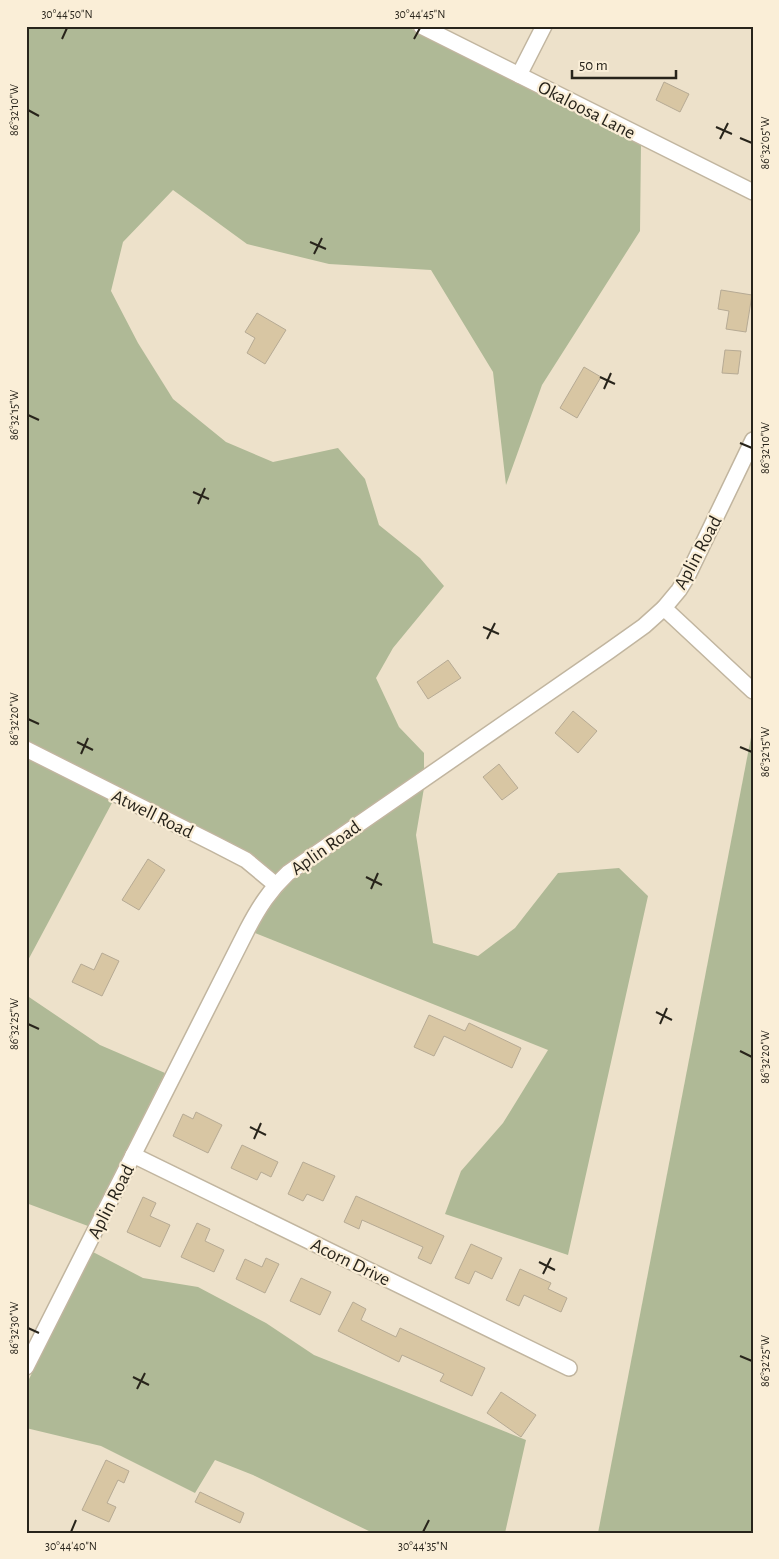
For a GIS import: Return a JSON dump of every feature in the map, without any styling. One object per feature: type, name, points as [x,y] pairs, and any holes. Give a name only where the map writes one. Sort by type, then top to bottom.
[{"type":"street","name":"Okaloosa Lane","points":[[422,26],[753,192]]},
{"type":"street","points":[[519,75],[544,26]]},
{"type":"street","name":"Aplin Road","points":[[26,1367],[261,903],[288,873],[644,626],[664,608],[687,577],[753,440]]},
{"type":"street","points":[[664,608],[753,691]]},
{"type":"street","name":"Atwell Road","points":[[26,749],[246,860],[276,885]]},
{"type":"street","name":"Acorn Drive","points":[[133,1155],[569,1368]]},
{"type":"green space","points":[[26,26],[406,26],[641,144],[640,231],[542,385],[506,485],[493,372],[431,270],[329,264],[247,244],[173,190],[123,242],[111,291],[138,343],[173,399],[226,442],[273,462],[338,448],[365,479],[379,525],[420,558],[444,586],[393,648],[376,678],[399,727],[424,753],[424,769],[275,875],[219,838],[26,742]]},
{"type":"green space","points":[[753,727],[753,1533],[598,1533]]},
{"type":"green space","points":[[26,757],[113,801],[26,964]]},
{"type":"green space","points":[[424,788],[416,835],[433,943],[478,956],[515,928],[558,873],[619,868],[648,896],[568,1255],[445,1214],[461,1171],[503,1123],[548,1050],[255,933],[268,908],[294,878]]},
{"type":"green space","points":[[26,995],[100,1045],[165,1073],[88,1226],[26,1203]]},
{"type":"green space","points":[[93,1252],[143,1278],[198,1287],[266,1323],[314,1355],[526,1440],[505,1533],[373,1533],[253,1475],[215,1460],[195,1493],[101,1446],[26,1428],[26,1385]]},
{"type":"building","points":[[664,82],[689,94],[680,112],[656,100]]},
{"type":"building","points":[[721,290],[752,295],[746,332],[726,329],[729,311],[718,309]]},
{"type":"building","points":[[257,313],[286,330],[265,364],[247,353],[255,338],[245,332]]},
{"type":"building","points":[[725,350],[741,351],[738,374],[722,373]]},
{"type":"building","points":[[584,367],[601,377],[577,418],[560,408]]},
{"type":"building","points":[[448,660],[461,678],[428,699],[417,682]]},
{"type":"building","points":[[573,711],[597,731],[578,753],[555,733]]},
{"type":"building","points":[[499,764],[518,788],[502,800],[483,777]]},
{"type":"building","points":[[148,859],[165,870],[139,910],[122,900]]},
{"type":"building","points":[[102,953],[119,961],[102,996],[72,982],[81,964],[94,970]]},
{"type":"building","points":[[429,1015],[465,1031],[469,1023],[521,1048],[512,1068],[444,1036],[434,1056],[414,1047]]},
{"type":"building","points":[[196,1112],[222,1125],[208,1153],[173,1136],[183,1114],[193,1119]]},
{"type":"building","points":[[242,1145],[278,1162],[271,1177],[261,1172],[257,1180],[231,1168]]},
{"type":"building","points":[[303,1162],[335,1176],[323,1201],[307,1194],[303,1201],[288,1194]]},
{"type":"building","points":[[356,1196],[444,1236],[431,1264],[418,1258],[423,1247],[362,1220],[359,1229],[344,1222]]},
{"type":"building","points":[[143,1197],[156,1203],[150,1216],[170,1225],[160,1247],[127,1232]]},
{"type":"building","points":[[197,1223],[210,1229],[205,1241],[224,1250],[214,1272],[181,1257]]},
{"type":"building","points":[[471,1244],[502,1258],[492,1279],[475,1271],[469,1284],[455,1278]]},
{"type":"building","points":[[266,1258],[279,1264],[265,1293],[236,1279],[245,1259],[262,1267]]},
{"type":"building","points":[[520,1269],[551,1283],[548,1289],[567,1298],[561,1312],[524,1295],[519,1306],[506,1300]]},
{"type":"building","points":[[301,1278],[331,1292],[320,1315],[290,1301]]},
{"type":"building","points":[[353,1302],[366,1309],[361,1320],[396,1337],[400,1328],[485,1368],[472,1396],[440,1381],[444,1374],[402,1355],[399,1362],[338,1331]]},
{"type":"building","points":[[501,1392],[536,1415],[521,1437],[487,1413]]},
{"type":"building","points":[[106,1460],[129,1471],[124,1483],[118,1480],[107,1503],[116,1507],[109,1522],[82,1510]]},
{"type":"building","points":[[200,1492],[244,1513],[240,1523],[195,1502]]}]
